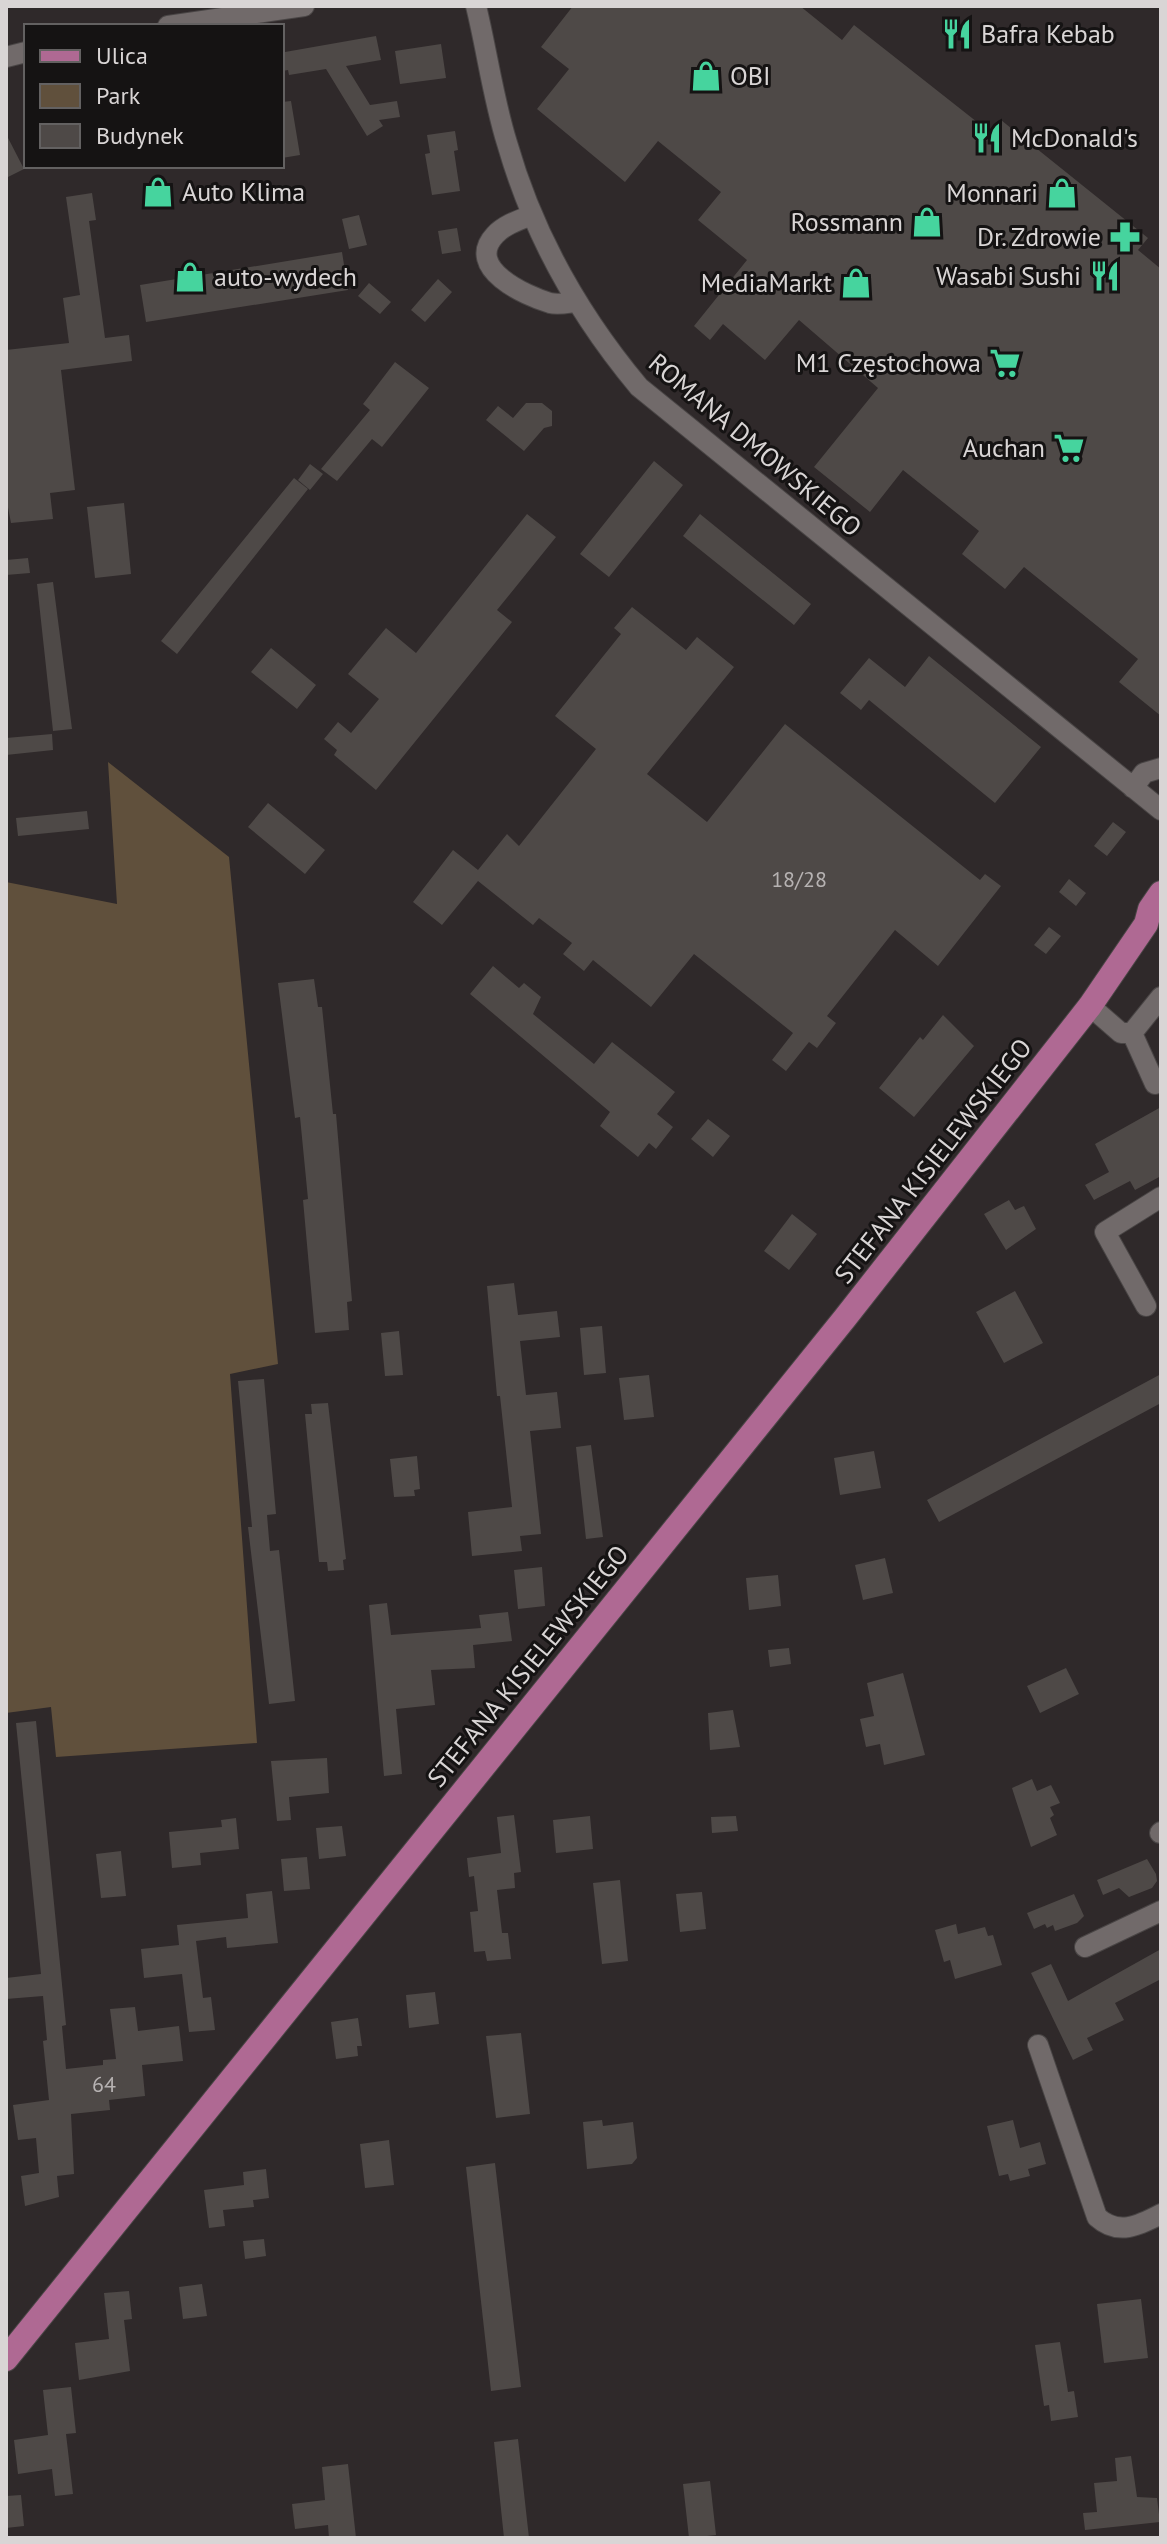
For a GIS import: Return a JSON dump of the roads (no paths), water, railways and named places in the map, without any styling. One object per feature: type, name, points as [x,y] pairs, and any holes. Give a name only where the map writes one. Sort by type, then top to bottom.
[{"type":"main road","name":"STEFANA KISIELEWSKIEGO","points":[[6,2359],[845,1318],[1154,922],[1150,909],[1161,893]]},
{"type":"street","points":[[182,24],[304,6]]},
{"type":"street","name":"ROMANA DMOWSKIEGO","points":[[476,6],[507,143],[532,215],[575,302],[621,365],[659,404],[1161,810]]},
{"type":"street","points":[[532,215],[504,227],[492,238],[487,248],[488,263],[498,278],[553,304],[575,302]]},
{"type":"street","points":[[1133,788],[1144,773],[1161,768]]},
{"type":"street","points":[[1132,1033],[1161,997]]},
{"type":"street","points":[[1090,1006],[1121,1033],[1132,1033]]},
{"type":"street","points":[[1132,1033],[1155,1084]]},
{"type":"street","points":[[1146,1306],[1105,1232],[1161,1197]]},
{"type":"street","points":[[1085,1947],[1161,1911]]},
{"type":"street","points":[[1038,2045],[1097,2217],[1106,2225],[1127,2228],[1161,2214]]},
{"type":"place","name":"Bafra Kebab","points":[[957,34]]},
{"type":"place","name":"OBI","points":[[706,76]]},
{"type":"place","name":"McDonald's","points":[[987,138]]},
{"type":"place","name":"Auto Klima","points":[[158,192]]},
{"type":"place","name":"Monnari","points":[[1062,193]]},
{"type":"place","name":"Rossmann","points":[[927,222]]},
{"type":"place","name":"Dr. Zdrowie","points":[[1125,237]]},
{"type":"place","name":"Wasabi Sushi","points":[[1105,276]]},
{"type":"place","name":"auto-wydech","points":[[190,277]]},
{"type":"place","name":"MediaMarkt","points":[[856,283]]},
{"type":"place","name":"M1 Częstochowa","points":[[1005,363]]},
{"type":"place","name":"Auchan","points":[[1069,448]]}]
